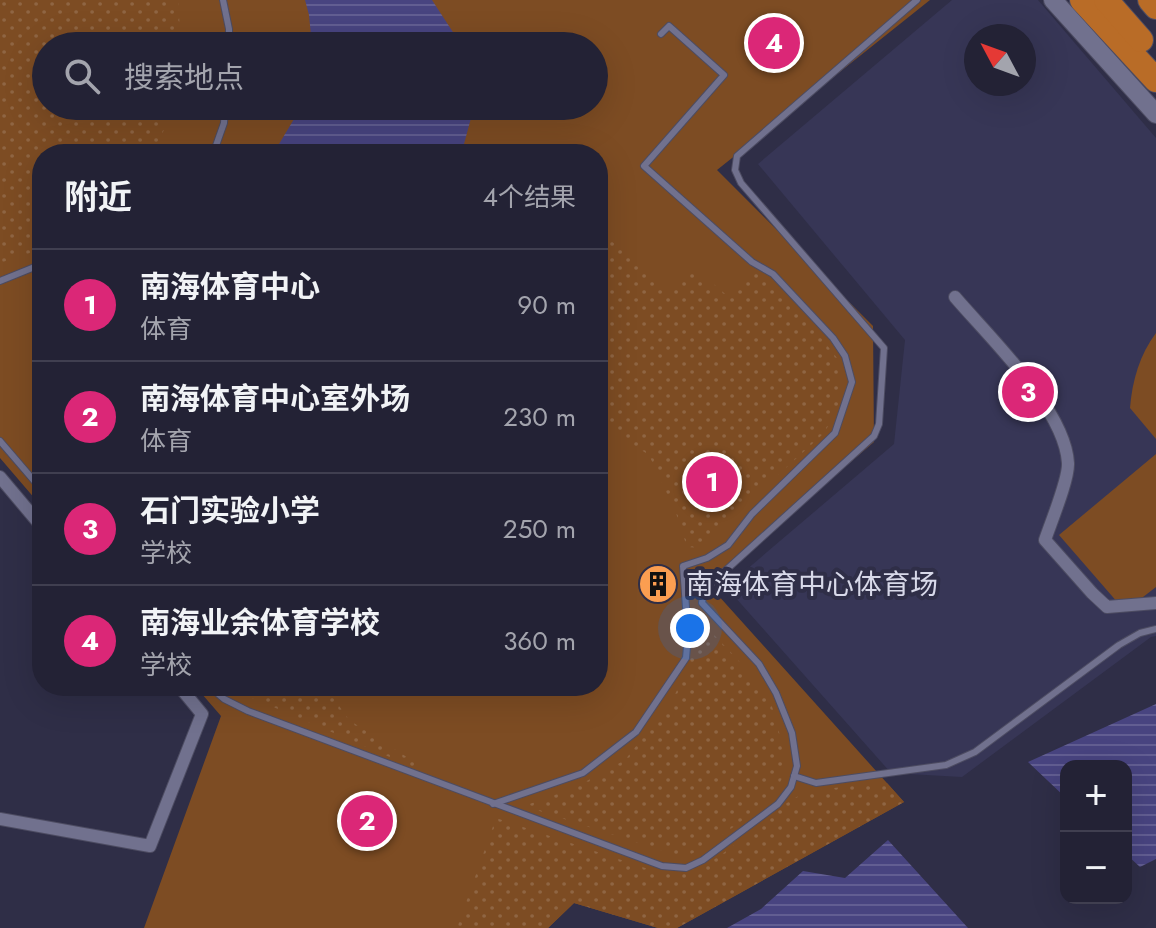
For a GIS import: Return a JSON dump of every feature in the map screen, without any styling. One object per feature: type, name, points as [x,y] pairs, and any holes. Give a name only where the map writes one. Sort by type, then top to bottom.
[{"type":"highway","points":[[1082,0],[1156,80]]},
{"type":"highway","points":[[1106,0],[1156,57]]},
{"type":"highway","points":[[1150,0],[1156,7]]},
{"type":"main road","points":[[1053,0],[1156,114]]},
{"type":"street","points":[[955,297],[1040,397],[1060,431],[1068,465],[1045,540],[1107,607],[1156,603]]},
{"type":"street","points":[[1,480],[32,516]]},
{"type":"street","points":[[0,819],[150,846],[202,714],[187,696]]},
{"type":"lane","points":[[223,0],[229,32]]},
{"type":"lane","points":[[221,696],[248,711],[662,866],[686,868],[703,860],[778,804],[791,787],[797,766],[792,733],[776,693],[759,664],[702,603],[704,590],[874,436],[879,424],[884,348],[741,183],[735,170],[737,156],[917,0]]},
{"type":"lane","points":[[493,804],[583,773],[636,732],[686,658],[688,635],[683,566],[707,558],[728,545],[752,514],[835,433],[852,382],[845,356],[790,290],[773,274],[752,262],[644,166],[724,75],[669,26],[661,34]]},
{"type":"lane","points":[[217,144],[224,120]]},
{"type":"lane","points":[[0,281],[32,268]]},
{"type":"lane","points":[[0,441],[32,478]]},
{"type":"lane","points":[[794,776],[816,783],[946,765],[975,752],[1119,645],[1140,633],[1156,629]]},
{"type":"shaded area","points":[[0,0],[930,0],[717,170],[873,326],[874,442],[708,584],[904,802],[677,928],[658,928],[574,903],[548,928],[144,928],[221,716],[204,696],[608,696],[608,144],[32,144],[32,495],[0,458]]},
{"type":"shaded area","points":[[0,0],[178,0],[180,32],[32,32],[32,120],[169,120],[156,144],[32,144],[32,252],[0,263]]},
{"type":"shaded area","points":[[305,0],[432,0],[453,32],[311,32]]},
{"type":"shaded area","points":[[952,0],[1038,0],[1156,138],[1156,636],[962,777],[891,773],[726,587],[894,444],[905,340],[758,164]]},
{"type":"shaded area","points":[[293,120],[470,120],[464,144],[279,144]]},
{"type":"shaded area","points":[[608,238],[668,291],[691,265],[730,298],[754,270],[788,296],[837,358],[840,408],[823,434],[717,531],[703,548],[687,547],[676,513],[649,455],[608,428]]},
{"type":"shaded area","points":[[1156,333],[1156,439],[1130,408],[1138,368]]},
{"type":"shaded area","points":[[32,443],[32,458],[26,450]]},
{"type":"shaded area","points":[[1156,454],[1156,587],[1125,611],[1059,535]]},
{"type":"shaded area","points":[[692,614],[745,668],[773,708],[784,768],[778,786],[768,798],[741,822],[685,858],[524,806],[574,788],[625,760],[671,702],[690,665]]},
{"type":"shaded area","points":[[247,696],[332,696],[349,720],[416,763],[413,767]]},
{"type":"shaded area","points":[[1156,704],[1156,859],[1140,867],[1132,860],[1132,760],[1060,760],[1060,792],[1028,762]]},
{"type":"shaded area","points":[[887,783],[904,802],[677,928],[658,928],[574,903],[548,928],[457,928],[496,818],[663,874],[702,866],[801,795]]},
{"type":"shaded area","points":[[888,840],[968,928],[727,928],[761,909],[803,871],[845,878]]},
{"type":"place","name":"南海业余体育学校","points":[[774,43]]},
{"type":"place","name":"石门实验小学","points":[[1028,392]]},
{"type":"place","name":"南海体育中心","points":[[712,482]]},
{"type":"place","name":"南海体育中心体育场","points":[[658,584]]},
{"type":"place","name":"南海体育中心室外场","points":[[367,821]]}]
